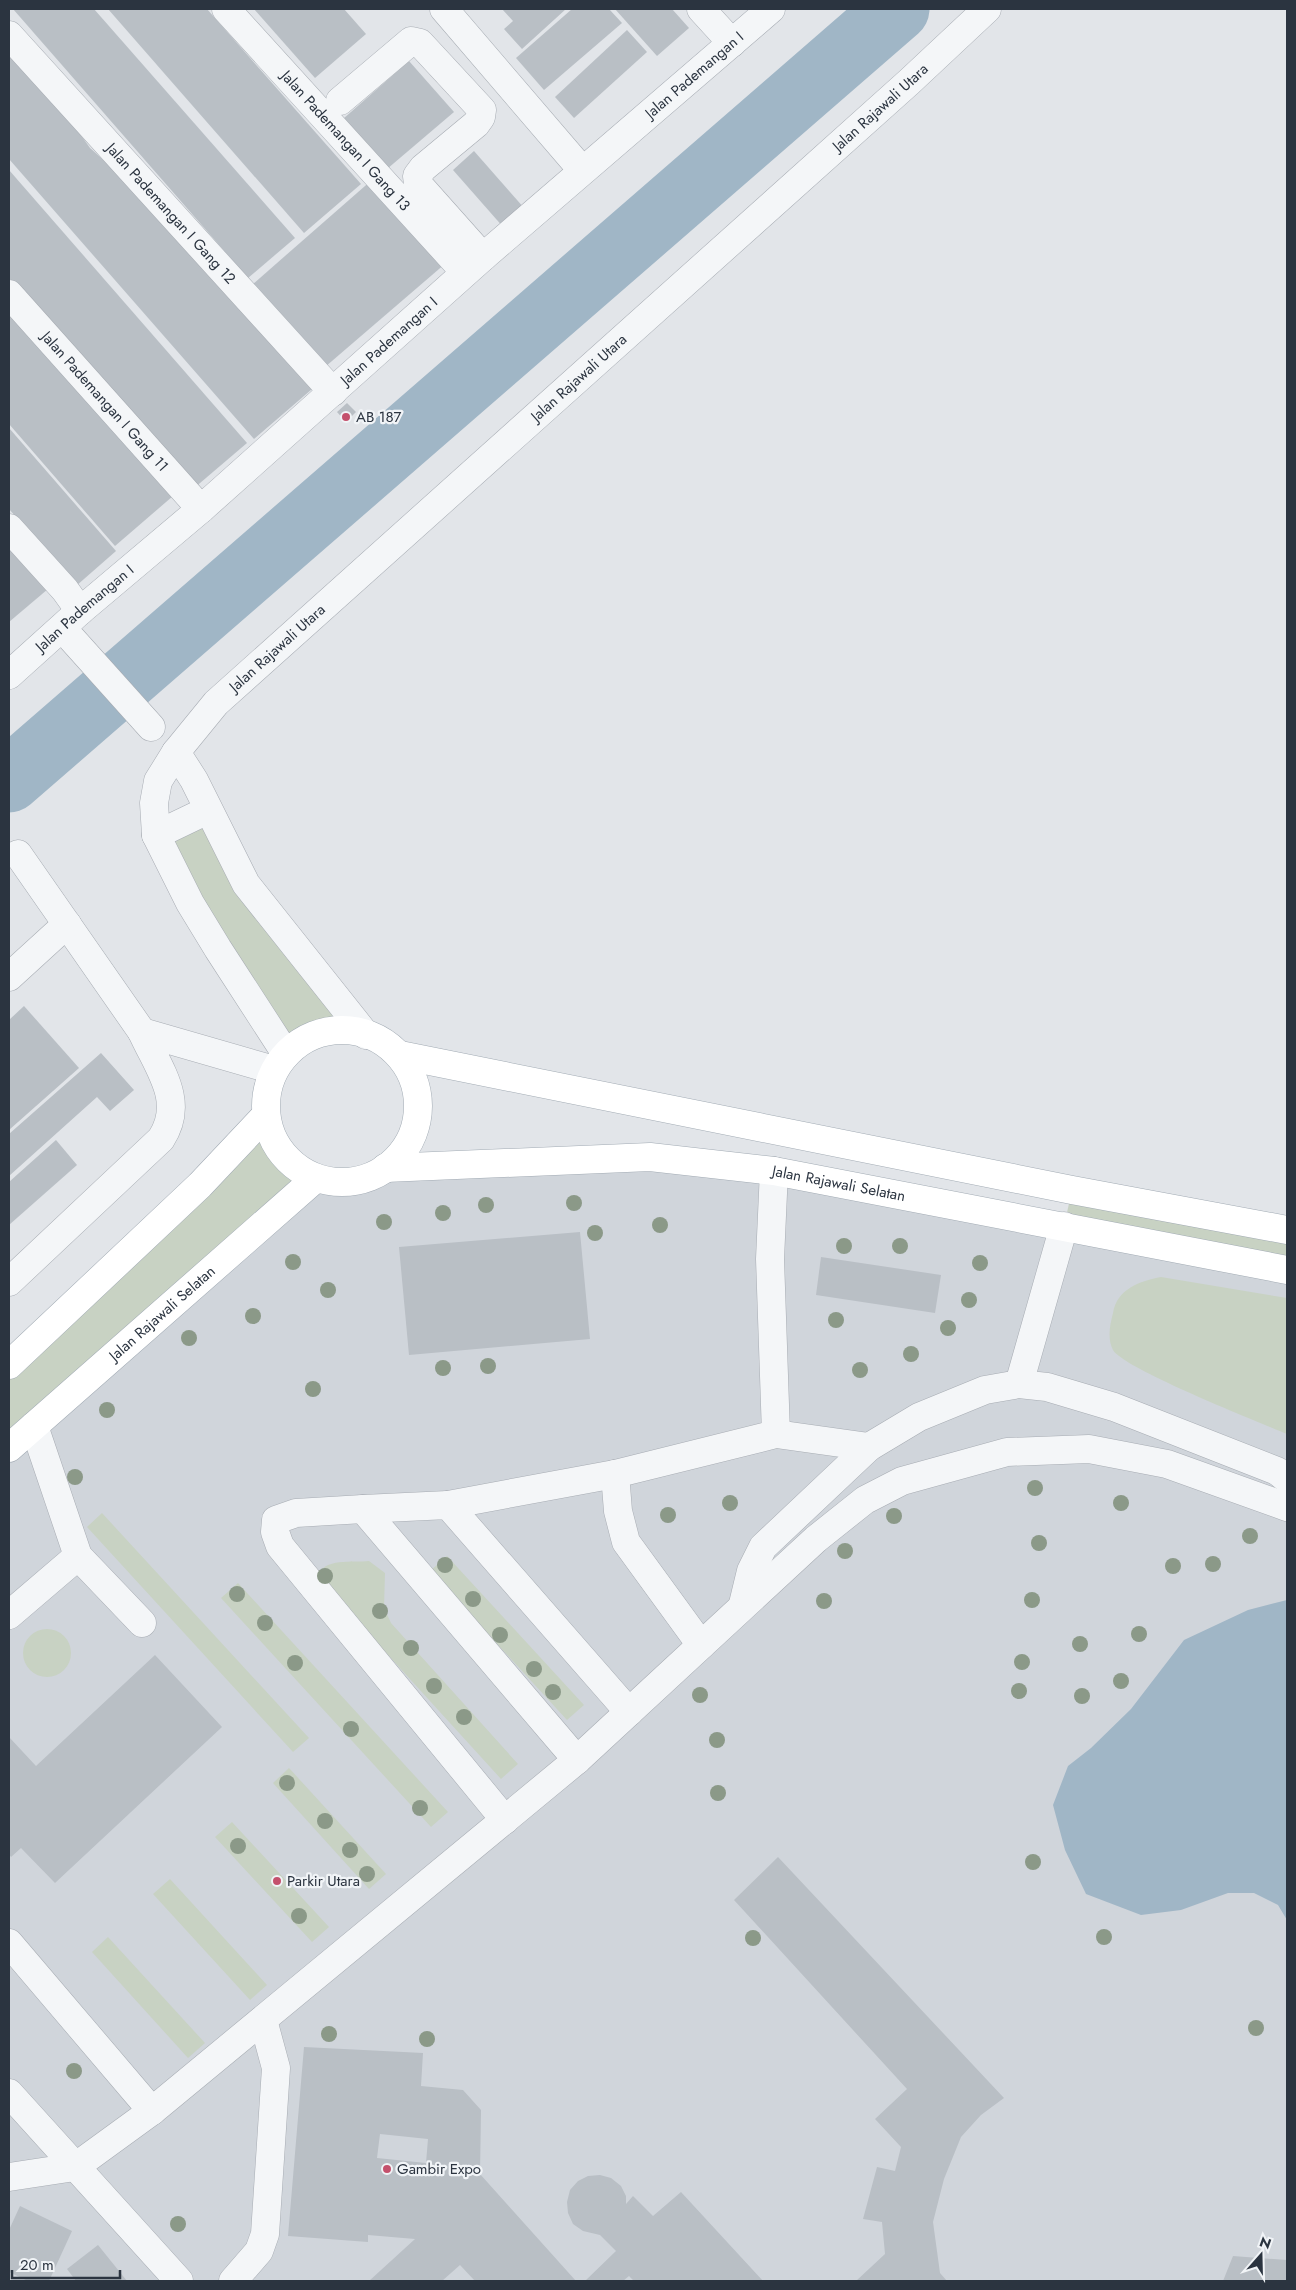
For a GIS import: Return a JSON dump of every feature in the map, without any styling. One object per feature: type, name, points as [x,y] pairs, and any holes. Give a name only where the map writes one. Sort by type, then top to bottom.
[{"type":"main road","points":[[341,1031],[366,1035],[383,1041],[400,1055],[414,1076],[419,1102],[416,1128],[404,1150],[385,1168],[357,1179],[316,1178],[292,1164],[274,1143],[265,1116],[266,1089],[280,1062],[320,1034],[341,1031]]},
{"type":"main road","points":[[400,1055],[1072,1190],[1287,1230]]},
{"type":"main road","points":[[9,1365],[200,1184],[265,1116]]},
{"type":"main road","name":"Jalan Rajawali Selatan","points":[[385,1168],[650,1157],[774,1171],[1287,1270]]},
{"type":"main road","name":"Jalan Rajawali Selatan","points":[[9,1448],[316,1178]]},
{"type":"main road","points":[[1064,1226],[1072,1190]]},
{"type":"street","name":"Jalan Pademangan I Gang 13","points":[[226,9],[474,264]]},
{"type":"street","points":[[444,9],[582,170]]},
{"type":"street","points":[[702,9],[732,43]]},
{"type":"street","name":"Jalan Pademangan I","points":[[9,675],[80,611],[201,509],[474,264],[771,9]]},
{"type":"street","name":"Jalan Rajawali Utara","points":[[280,1062],[218,949],[190,903],[156,835],[155,792],[158,781],[176,752],[216,703],[909,82],[987,9]]},
{"type":"street","name":"Jalan Pademangan I Gang 12","points":[[9,35],[333,392]]},
{"type":"street","points":[[340,101],[411,41],[420,44],[482,110],[482,117],[476,124],[423,168],[417,176],[418,184],[474,264]]},
{"type":"street","name":"Jalan Pademangan I Gang 11","points":[[9,294],[201,509]]},
{"type":"street","points":[[9,528],[65,590],[80,611]]},
{"type":"street","points":[[75,643],[147,722]]},
{"type":"street","points":[[176,752],[194,780],[246,884],[366,1035]]},
{"type":"street","points":[[156,835],[208,810]]},
{"type":"street","points":[[9,1282],[160,1138],[169,1126],[172,1110],[171,1095],[142,1032],[18,854]]},
{"type":"street","points":[[9,977],[67,924]]},
{"type":"street","points":[[142,1032],[280,1062]]},
{"type":"street","points":[[774,1171],[770,1259],[776,1434]]},
{"type":"street","points":[[1019,1384],[1064,1226]]},
{"type":"street","points":[[743,1604],[751,1570],[763,1547],[869,1447],[919,1417],[985,1390],[1019,1384],[1046,1388],[1114,1407],[1277,1471],[1287,1479]]},
{"type":"street","points":[[34,1426],[47,1457],[78,1556],[142,1623]]},
{"type":"street","points":[[505,1820],[280,1546],[275,1532],[276,1520],[296,1512],[448,1505],[615,1474],[776,1434],[869,1447]]},
{"type":"street","points":[[9,2177],[75,2167],[152,2111],[577,1760],[743,1604],[816,1539],[865,1500],[902,1481],[1007,1452],[1089,1449],[1167,1464],[1287,1507]]},
{"type":"street","points":[[615,1474],[618,1511],[626,1542],[701,1645]]},
{"type":"street","points":[[448,1505],[629,1712]]},
{"type":"street","points":[[363,1509],[577,1760]]},
{"type":"street","points":[[9,1615],[78,1556]]},
{"type":"street","points":[[9,1943],[152,2111]]},
{"type":"street","points":[[233,2281],[259,2251],[265,2234],[276,2068],[262,2020]]},
{"type":"street","points":[[9,2093],[179,2281]]},
{"type":"shaded area","points":[[650,1157],[1287,1271],[1287,2281],[9,2281],[9,1448],[323,1177],[357,1179],[385,1168]]},
{"type":"green space","points":[[208,810],[366,1035],[320,1034],[286,1054],[156,835]]},
{"type":"green space","points":[[270,1118],[279,1139],[289,1154],[303,1166],[323,1177],[9,1448],[9,1365]]},
{"type":"green space","points":[[1072,1190],[1287,1230],[1287,1270],[1064,1226]]},
{"type":"green space","points":[[1161,1277],[1287,1298],[1287,1434],[1166,1382],[1122,1359],[1113,1350],[1110,1341],[1110,1327],[1115,1305],[1119,1298],[1124,1292],[1138,1284]]},
{"type":"green space","points":[[102,1513],[309,1738],[293,1752],[87,1527]]},
{"type":"green space","points":[[447,1556],[584,1705],[567,1720],[430,1571]]},
{"type":"green space","points":[[369,1561],[385,1573],[384,1608],[391,1623],[518,1764],[501,1779],[317,1577],[326,1566],[332,1564]]},
{"type":"green space","points":[[238,1583],[448,1812],[431,1827],[221,1598]]},
{"type":"green space","points":[[47,1629],[56,1631],[64,1636],[69,1644],[71,1653],[69,1662],[64,1670],[56,1675],[47,1677],[38,1675],[30,1670],[25,1662],[23,1653],[25,1644],[30,1636],[38,1631]]},
{"type":"green space","points":[[289,1768],[386,1874],[369,1889],[273,1783]]},
{"type":"green space","points":[[232,1822],[329,1927],[312,1942],[215,1837]]},
{"type":"green space","points":[[170,1879],[267,1985],[250,2000],[153,1894]]},
{"type":"green space","points":[[108,1937],[205,2043],[188,2058],[92,1952]]},
{"type":"water","points":[[1287,1600],[1287,1920],[1278,1905],[1254,1893],[1228,1893],[1181,1910],[1141,1915],[1086,1894],[1065,1850],[1053,1805],[1068,1766],[1091,1748],[1131,1709],[1184,1640],[1248,1610]]},
{"type":"building","points":[[13,9],[94,9],[295,238],[248,278]]},
{"type":"building","points":[[108,9],[207,9],[361,184],[304,233]]},
{"type":"building","points":[[254,9],[344,9],[366,34],[315,78]]},
{"type":"building","points":[[502,9],[566,9],[522,49],[504,29],[513,21]]},
{"type":"building","points":[[572,9],[609,9],[622,23],[544,90],[516,58]]},
{"type":"building","points":[[615,9],[672,9],[689,28],[657,56]]},
{"type":"building","points":[[627,30],[647,52],[574,118],[555,97]]},
{"type":"building","points":[[9,51],[66,114],[90,148],[119,174],[319,383],[254,439],[9,159]]},
{"type":"building","points":[[409,61],[454,112],[387,169],[343,119]]},
{"type":"building","points":[[474,151],[525,209],[504,228],[453,170]]},
{"type":"building","points":[[9,170],[247,443],[193,489],[9,278]]},
{"type":"building","points":[[373,179],[446,263],[325,367],[253,284]]},
{"type":"building","points":[[9,308],[173,496],[115,546],[9,424]]},
{"type":"building","name":"AB 187","points":[[347,403],[356,412],[346,422],[337,412]]},
{"type":"building","points":[[9,428],[116,551],[76,586],[9,509]]},
{"type":"building","points":[[9,545],[48,589],[9,622]]},
{"type":"building","points":[[24,1006],[79,1068],[9,1130],[9,1020]]},
{"type":"building","points":[[101,1053],[134,1090],[110,1111],[97,1097],[9,1176],[9,1134]]},
{"type":"building","points":[[56,1140],[77,1165],[9,1225],[9,1182]]},
{"type":"building","points":[[580,1232],[590,1339],[409,1355],[399,1247]]},
{"type":"building","points":[[821,1257],[941,1275],[935,1313],[816,1295]]},
{"type":"building","points":[[155,1655],[222,1727],[55,1883],[21,1848],[11,1857],[9,1854],[9,1737],[36,1766]]},
{"type":"building","points":[[778,1857],[1004,2098],[981,2115],[961,2137],[944,2179],[933,2222],[940,2273],[947,2281],[856,2281],[885,2254],[882,2222],[863,2219],[877,2167],[895,2171],[901,2147],[875,2119],[907,2089],[734,1900]]},
{"type":"building","name":"Gambir Expo","points":[[304,2047],[423,2053],[421,2086],[463,2090],[481,2110],[480,2174],[576,2281],[475,2281],[460,2265],[442,2281],[369,2281],[415,2239],[368,2235],[368,2242],[288,2236]],"holes":[[[380,2134],[428,2139],[426,2163],[377,2158]]]},
{"type":"building","points":[[600,2175],[611,2178],[621,2186],[626,2196],[626,2204],[633,2196],[653,2216],[681,2192],[763,2281],[634,2281],[629,2276],[623,2281],[585,2281],[616,2251],[600,2235],[583,2231],[573,2224],[568,2213],[567,2202],[570,2190],[578,2181],[588,2176]]},
{"type":"building","points":[[20,2206],[72,2231],[49,2281],[28,2281],[9,2272],[9,2230]]},
{"type":"building","points":[[98,2245],[127,2281],[76,2281],[67,2269]]},
{"type":"building","points":[[1233,2256],[1287,2260],[1287,2281],[1223,2281]]},
{"type":"waterway","points":[[9,780],[897,9]]},
{"type":"place","name":"AB 187","points":[[346,417]]},
{"type":"place","name":"Parkir Utara","points":[[277,1881]]},
{"type":"place","name":"Gambir Expo","points":[[387,2169]]}]
